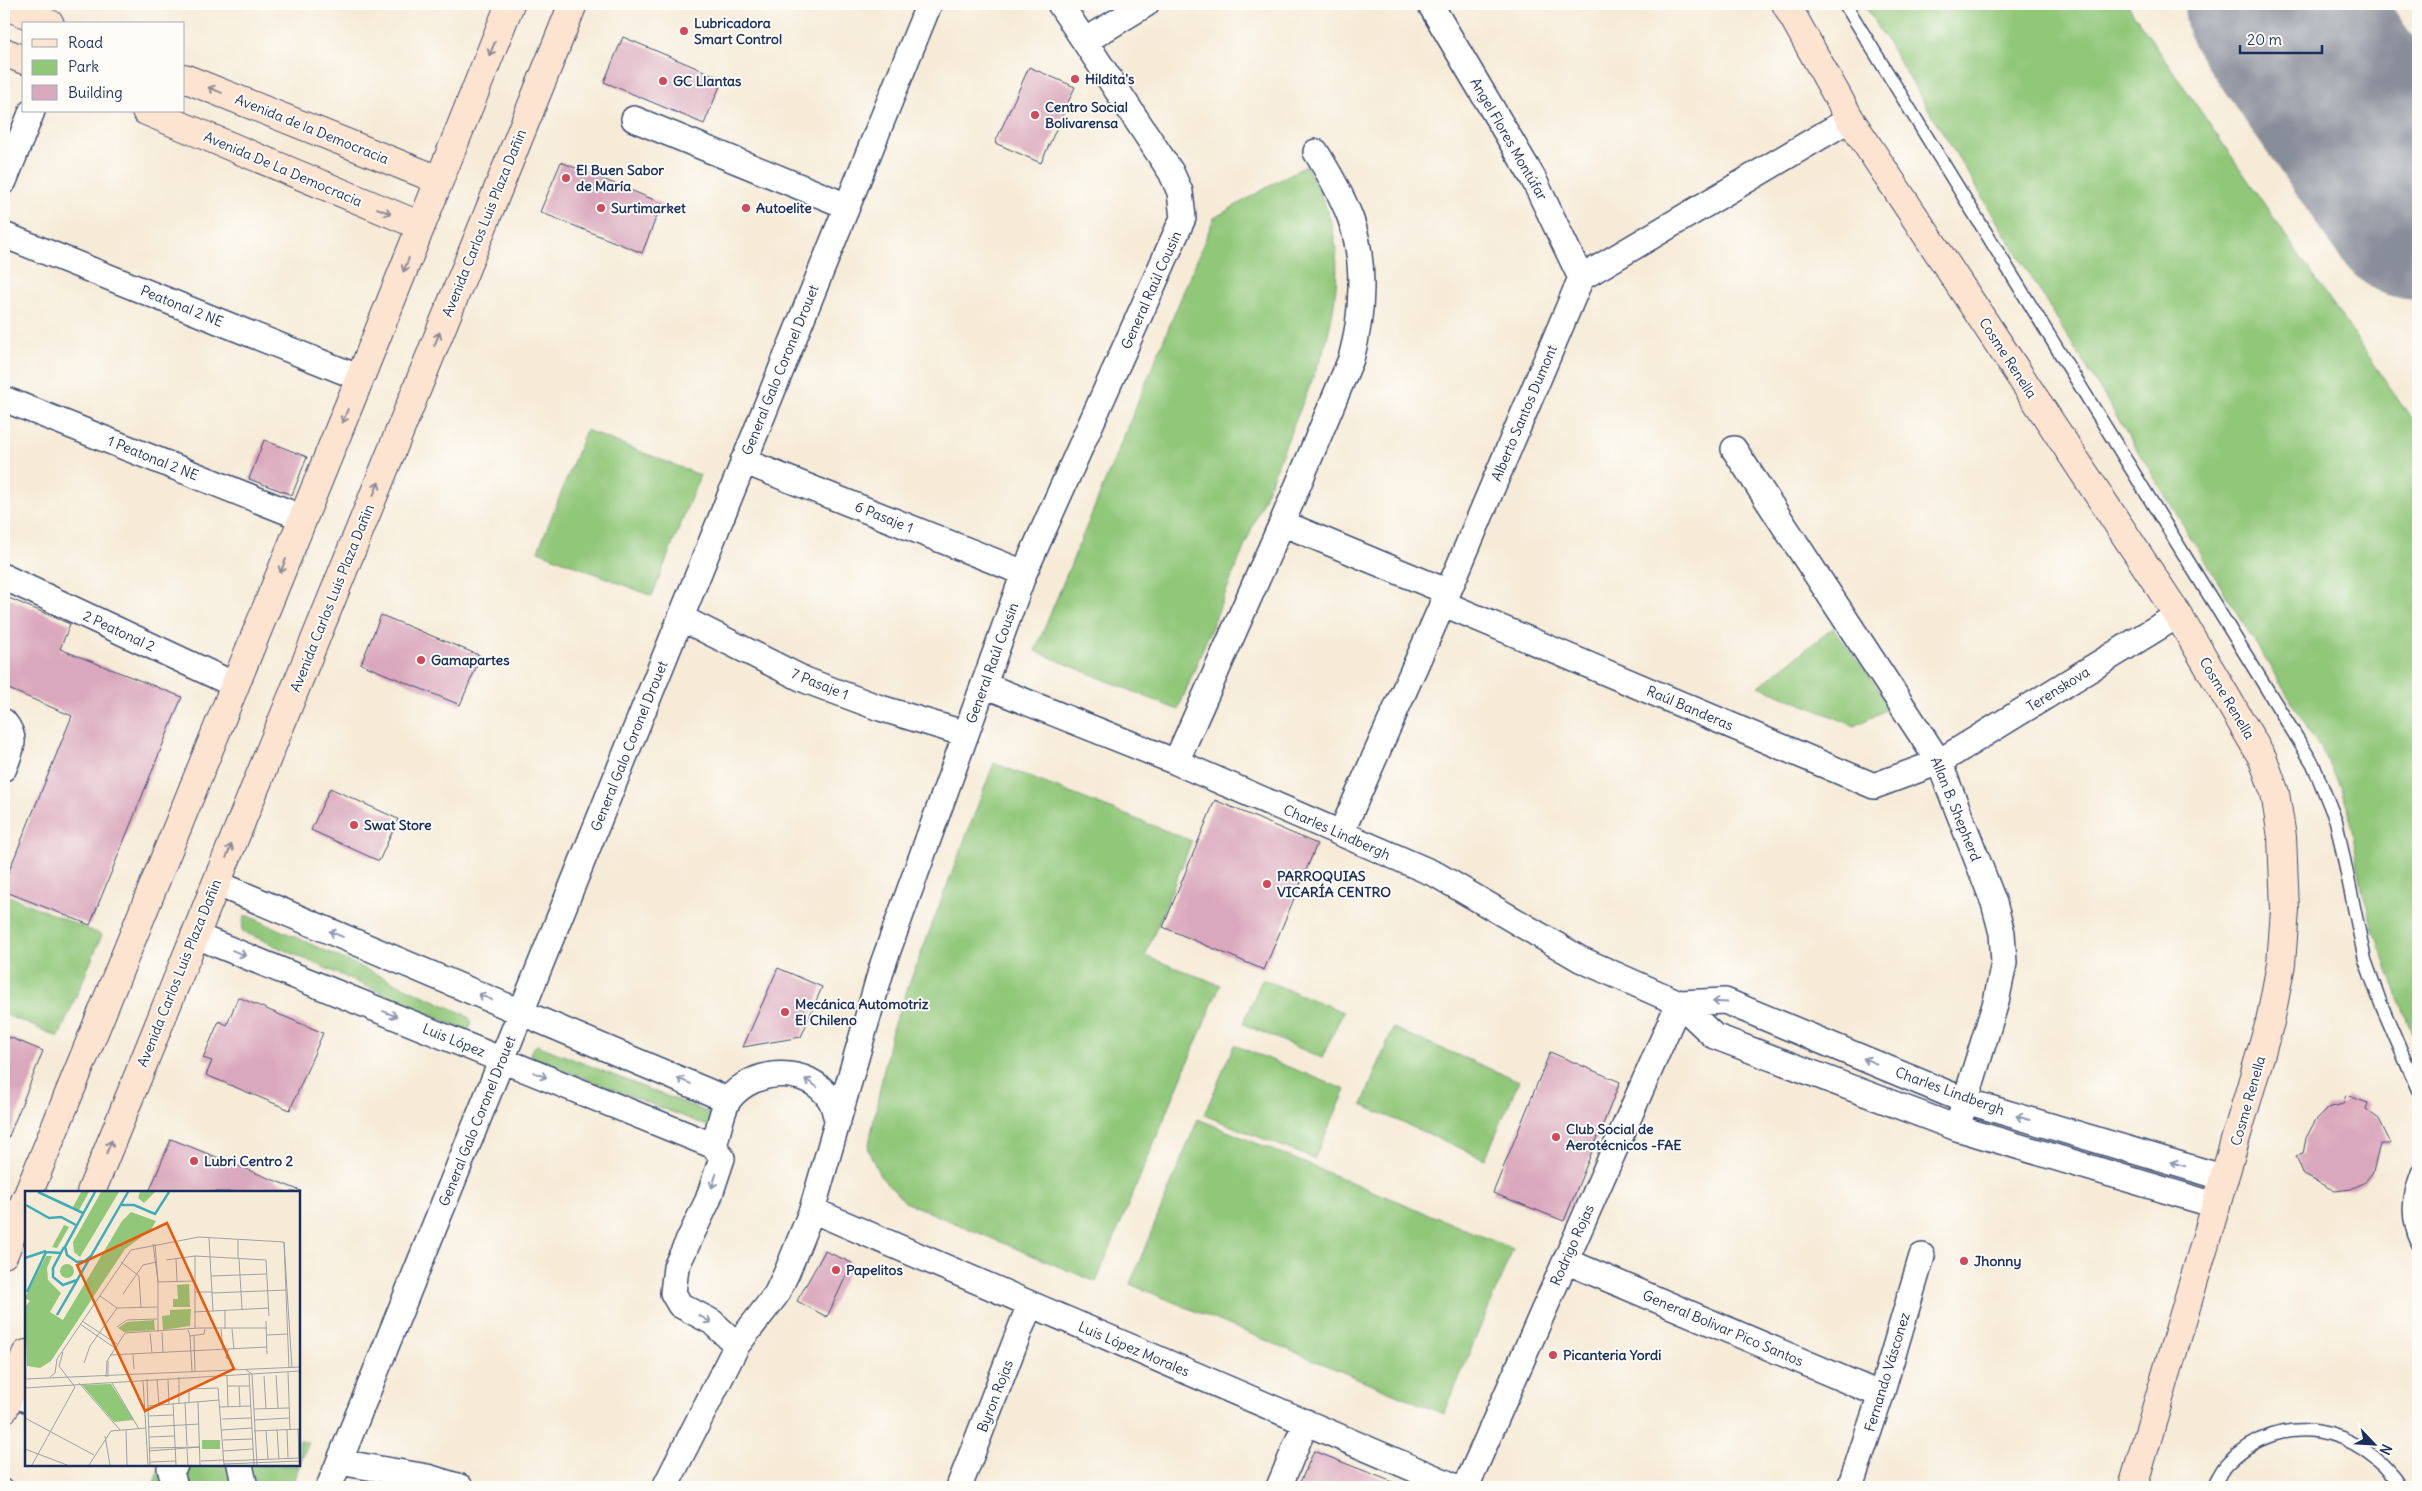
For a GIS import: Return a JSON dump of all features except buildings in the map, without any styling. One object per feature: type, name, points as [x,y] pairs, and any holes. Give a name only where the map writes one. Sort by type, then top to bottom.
[{"type":"main road","points":[[29,1191],[510,4]]},
{"type":"main road","name":"Avenida Carlos Luis Plaza Dañin","points":[[91,1191],[573,4]]},
{"type":"main road","name":"Cosme Renella","points":[[1786,4],[1850,119],[2178,616],[2263,759],[2274,793],[2282,837],[2285,910],[2281,964],[2270,1022],[2133,1487]]},
{"type":"main road","points":[[4,5],[45,22]]},
{"type":"main road","points":[[4,52],[22,59]]},
{"type":"main road","name":"Avenida de la Democracia","points":[[185,78],[439,180]]},
{"type":"main road","name":"Avenida De La Democracia","points":[[148,112],[421,226]]},
{"type":"main road","points":[[4,1254],[25,1201]]},
{"type":"main road","points":[[13,1404],[25,1358]]},
{"type":"street","name":"General Galo Coronel Drouet","points":[[329,1487],[929,4]]},
{"type":"street","points":[[1060,4],[1085,41],[1146,4]]},
{"type":"street","name":"Angel Flores Montúfar","points":[[1430,4],[1533,178],[1581,278]]},
{"type":"street","name":"General Raúl Cousin","points":[[665,1487],[737,1345],[776,1295],[812,1210],[882,964],[1024,572],[1183,218],[1180,192],[1171,172],[1085,41]]},
{"type":"street","points":[[4,182],[32,112]]},
{"type":"street","points":[[634,119],[847,206]]},
{"type":"street","points":[[1581,278],[1850,119]]},
{"type":"street","points":[[1176,762],[1282,523],[1351,359],[1359,332],[1360,259],[1351,220],[1337,187],[1316,152]]},
{"type":"street","name":"Peatonal 2 NE","points":[[4,235],[360,378]]},
{"type":"street","name":"Alberto Santos Dumont","points":[[1341,833],[1445,598],[1581,278]]},
{"type":"street","name":"1 Peatonal 2 NE","points":[[4,399],[303,518]]},
{"type":"street","name":"Allan B. Shepherd","points":[[1734,449],[1939,762],[1994,903],[2002,933],[2004,963],[1996,1002],[1957,1128]]},
{"type":"street","name":"6 Pasaje 1","points":[[743,461],[1024,572]]},
{"type":"street","name":"Raúl Banderas","points":[[1282,523],[1445,598],[1874,786],[1939,762]]},
{"type":"street","name":"2 Peatonal 2","points":[[4,577],[235,685]]},
{"type":"street","name":"Terenskova","points":[[1939,762],[2178,616]]},
{"type":"street","name":"7 Pasaje 1","points":[[680,618],[805,680],[877,707],[966,734]]},
{"type":"street","name":"Charles Lindbergh","points":[[984,685],[1176,762],[1437,875],[1580,959],[1679,1003],[1714,1036],[1957,1128],[2215,1206]]},
{"type":"street","points":[[4,722],[11,731],[12,746],[4,768]]},
{"type":"street","points":[[216,883],[728,1100]]},
{"type":"street","name":"Luis López","points":[[194,935],[714,1146]]},
{"type":"street","name":"Charles Lindbergh","points":[[1679,1003],[1725,1001],[1966,1101],[2225,1178]]},
{"type":"street","name":"Rodrigo Rojas","points":[[1466,1487],[1679,1003]]},
{"type":"street","points":[[737,1345],[712,1322],[680,1305],[673,1293],[676,1267],[708,1200],[722,1158],[714,1146],[728,1100],[743,1086],[757,1079],[780,1074],[801,1077],[818,1087],[830,1100],[838,1121]]},
{"type":"street","name":"Luis López Morales","points":[[812,1210],[1456,1487]]},
{"type":"street","name":"Fernando Vásconez","points":[[1850,1487],[1881,1395],[1922,1256]]},
{"type":"street","name":"General Bolivar Pico Santos","points":[[1566,1261],[1881,1395]]},
{"type":"street","name":"Byron Rojas","points":[[959,1487],[1030,1304]]},
{"type":"street","points":[[1279,1487],[1306,1422]]},
{"type":"street","points":[[339,1462],[427,1477],[460,1487]]},
{"type":"street","points":[[240,1466],[245,1487]]},
{"type":"lane","points":[[1845,4],[2313,764],[2336,821],[2365,960],[2381,1004],[2418,1090]]},
{"type":"lane","points":[[2418,1171],[2410,1194],[2408,1208],[2410,1224],[2418,1244]]},
{"type":"lane","points":[[2213,1487],[2226,1465],[2247,1448],[2267,1436],[2297,1429],[2324,1432],[2356,1445],[2369,1453],[2390,1472],[2400,1487]]},
{"type":"lane","points":[[4,1486],[8,1487]]},
{"type":"green space","points":[[1864,4],[2127,4],[2418,428],[2418,1050],[2373,929],[2362,889],[2349,812],[2329,763]]},
{"type":"green space","points":[[1306,165],[1324,201],[1332,225],[1335,243],[1337,261],[1335,298],[1328,335],[1323,353],[1178,710],[1035,651],[1214,218]]},
{"type":"green space","points":[[586,430],[700,475],[652,596],[538,551]]},
{"type":"green space","points":[[1833,628],[1892,707],[1855,726],[1759,686]]},
{"type":"green space","points":[[994,763],[1192,841],[1145,956],[1220,985],[1096,1282],[905,1202],[880,1176],[868,1149],[892,1029]]},
{"type":"green space","points":[[4,894],[102,935],[59,1037],[4,1014]]},
{"type":"green space","points":[[244,916],[249,916],[464,1014],[470,1019],[472,1024],[468,1030],[458,1027],[242,931]]},
{"type":"green space","points":[[1262,979],[1343,1012],[1322,1058],[1243,1024]]},
{"type":"green space","points":[[1393,1028],[1519,1081],[1485,1159],[1362,1105]]},
{"type":"green space","points":[[537,1045],[717,1116],[713,1128],[533,1058],[530,1054]]},
{"type":"green space","points":[[1234,1045],[1346,1090],[1314,1159],[1204,1115]]},
{"type":"green space","points":[[1198,1119],[1513,1249],[1444,1414],[1130,1284]]},
{"type":"green space","points":[[300,1440],[308,1443],[300,1464]]},
{"type":"green space","points":[[161,1466],[299,1466],[291,1487],[152,1487]]},
{"type":"runway","points":[[2277,4],[2418,207]]},
{"type":"place","name":"Lubricadora Smart Control","points":[[684,31]]},
{"type":"place","name":"Hildita's","points":[[1075,79]]},
{"type":"place","name":"GC Llantas","points":[[663,81]]},
{"type":"place","name":"Centro Social Bolivarensa","points":[[1035,115]]},
{"type":"place","name":"El Buen Sabor de María","points":[[566,178]]},
{"type":"place","name":"Surtimarket","points":[[601,208]]},
{"type":"place","name":"Autoelite","points":[[746,208]]},
{"type":"place","name":"Gamapartes","points":[[421,660]]},
{"type":"place","name":"Swat Store","points":[[354,825]]},
{"type":"place","name":"PARROQUIAS VICARÍA CENTRO","points":[[1267,884]]},
{"type":"place","name":"Mecánica Automotriz El Chileno","points":[[785,1012]]},
{"type":"place","name":"Club Social de Aerotécnicos -FAE","points":[[1556,1137]]},
{"type":"place","name":"Lubri Centro 2","points":[[194,1161]]},
{"type":"place","name":"Jhonny","points":[[1964,1261]]},
{"type":"place","name":"Papelitos","points":[[836,1270]]},
{"type":"place","name":"Picanteria Yordi","points":[[1553,1355]]}]
